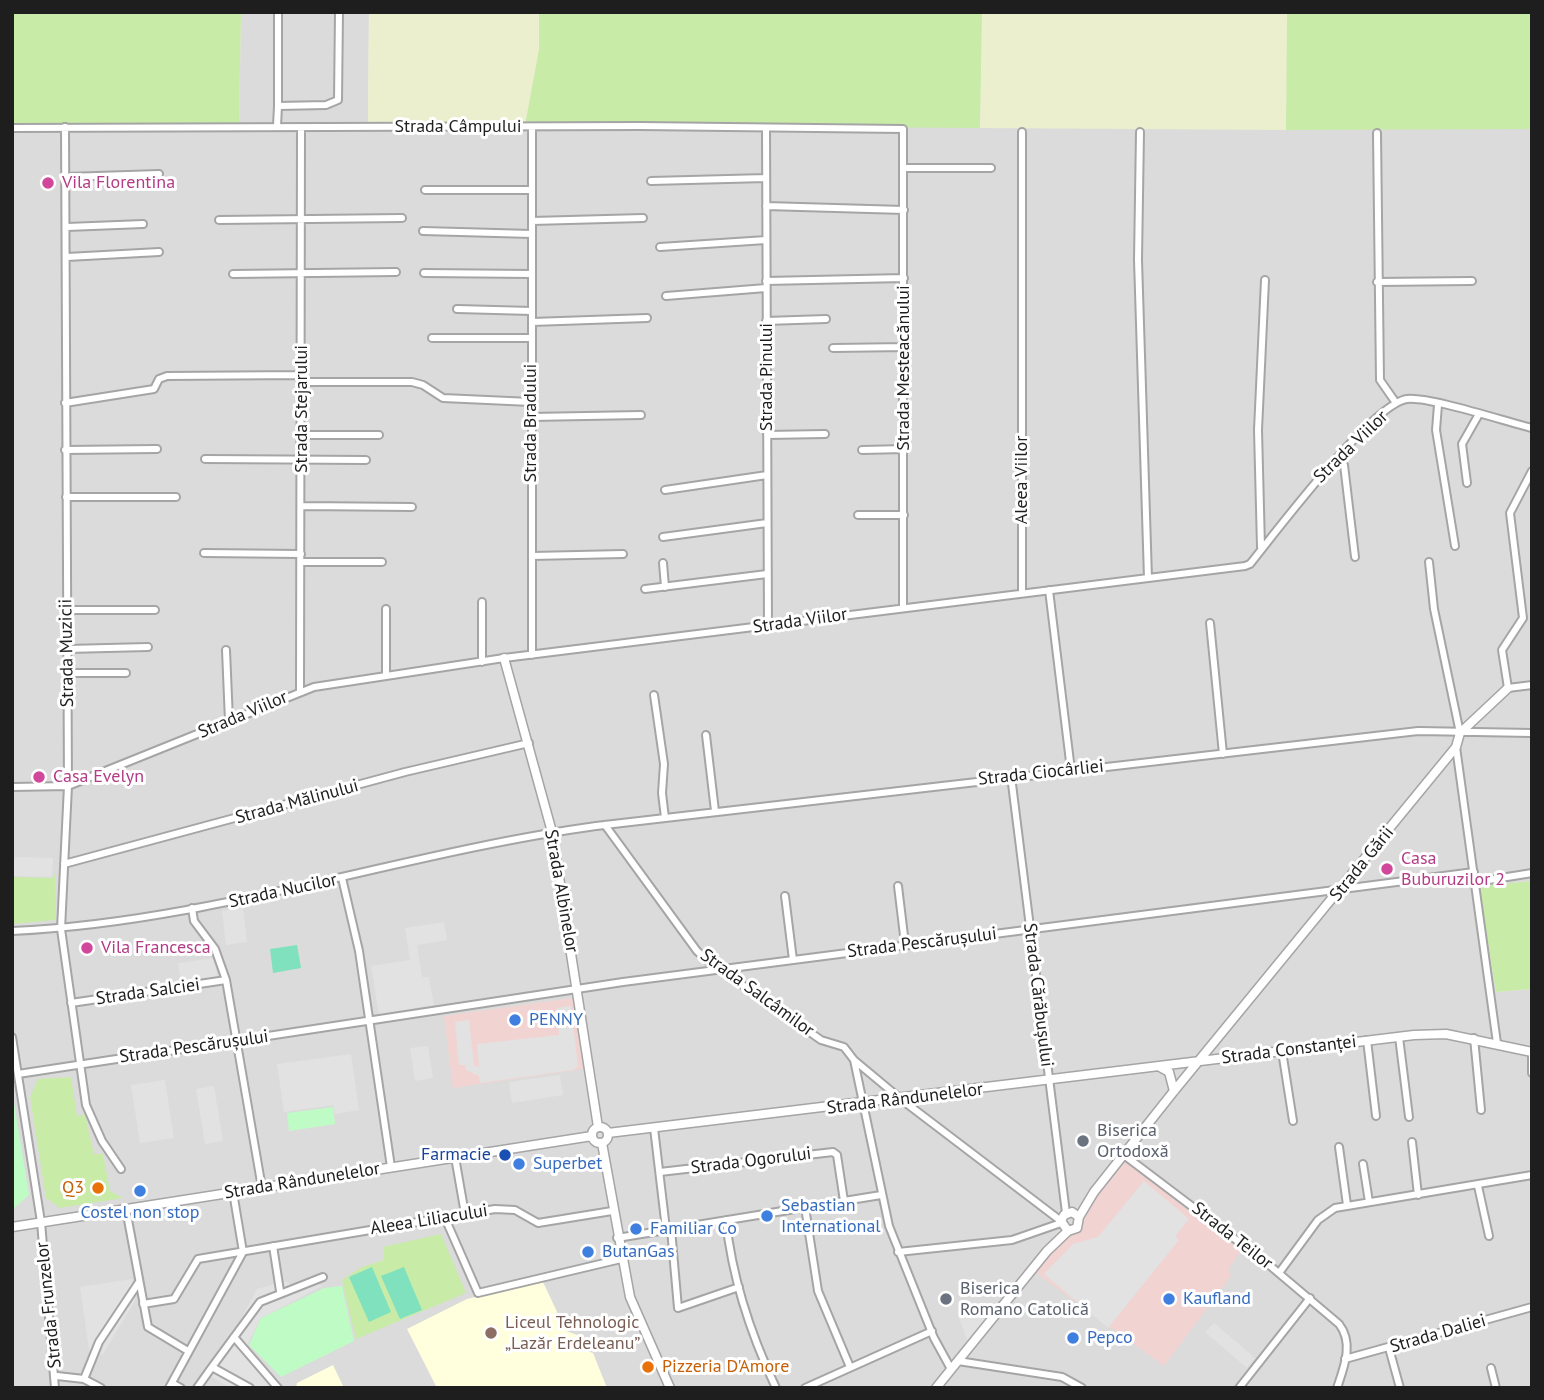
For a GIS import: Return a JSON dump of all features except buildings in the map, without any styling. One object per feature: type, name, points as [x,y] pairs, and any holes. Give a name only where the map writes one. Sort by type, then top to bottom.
[{"type":"street","points":[[277,126],[278,12]]},
{"type":"street","points":[[278,106],[326,105],[338,100],[339,12]]},
{"type":"street","name":"Strada Câmpului","points":[[12,128],[277,126],[903,129]]},
{"type":"street","name":"Strada Muzicii","points":[[65,127],[68,786],[61,929],[86,1105],[102,1141],[121,1169]]},
{"type":"street","name":"Strada Stejarului","points":[[300,691],[301,127]]},
{"type":"street","name":"Strada Bradului","points":[[532,127],[532,655]]},
{"type":"street","name":"Strada Pinului","points":[[766,129],[768,626]]},
{"type":"street","name":"Strada Mesteacănului","points":[[903,129],[903,607]]},
{"type":"street","name":"Aleea Viilor","points":[[1022,132],[1022,593]]},
{"type":"street","points":[[1140,132],[1138,260],[1149,578]]},
{"type":"street","points":[[1377,134],[1380,380],[1396,403]]},
{"type":"street","points":[[904,168],[992,168]]},
{"type":"street","points":[[66,177],[159,174]]},
{"type":"street","points":[[651,181],[766,178]]},
{"type":"street","points":[[425,190],[532,190]]},
{"type":"street","points":[[766,206],[904,211]]},
{"type":"street","points":[[219,220],[402,218]]},
{"type":"street","points":[[532,221],[643,218]]},
{"type":"street","points":[[67,227],[143,224]]},
{"type":"street","points":[[423,231],[532,234]]},
{"type":"street","points":[[660,247],[766,240]]},
{"type":"street","points":[[67,257],[159,252]]},
{"type":"street","points":[[233,274],[396,272]]},
{"type":"street","points":[[424,273],[532,274]]},
{"type":"street","points":[[666,296],[766,285],[904,278]]},
{"type":"street","points":[[1261,548],[1258,430],[1265,280]]},
{"type":"street","points":[[1377,282],[1472,281]]},
{"type":"street","points":[[457,309],[532,311]]},
{"type":"street","points":[[532,321],[647,318]]},
{"type":"street","points":[[766,321],[826,319]]},
{"type":"street","points":[[432,338],[532,338]]},
{"type":"street","points":[[833,348],[905,347]]},
{"type":"street","points":[[65,403],[154,389],[159,379],[167,376],[412,382],[443,398],[531,401]]},
{"type":"street","name":"Strada Viilor","points":[[12,788],[68,786],[300,691],[504,658],[1245,566],[1338,457],[1396,403],[1406,399],[1532,428]]},
{"type":"street","points":[[1438,405],[1436,430],[1455,546]]},
{"type":"street","points":[[1467,484],[1462,444],[1479,414]]},
{"type":"street","points":[[531,417],[641,415]]},
{"type":"street","points":[[767,435],[825,434]]},
{"type":"street","points":[[302,435],[379,435]]},
{"type":"street","points":[[65,450],[157,449]]},
{"type":"street","points":[[862,450],[905,449]]},
{"type":"street","points":[[1338,457],[1344,465],[1354,557]]},
{"type":"street","points":[[205,459],[366,460]]},
{"type":"street","points":[[1532,471],[1510,513],[1523,618],[1502,650],[1508,688],[1532,685]]},
{"type":"street","points":[[665,490],[767,475]]},
{"type":"street","points":[[66,497],[176,496]]},
{"type":"street","points":[[302,506],[412,507]]},
{"type":"street","points":[[858,515],[904,515]]},
{"type":"street","points":[[663,537],[767,523]]},
{"type":"street","points":[[204,553],[302,554]]},
{"type":"street","points":[[531,556],[623,554]]},
{"type":"street","points":[[301,562],[382,562]]},
{"type":"street","points":[[1429,562],[1434,609],[1460,733]]},
{"type":"street","points":[[663,563],[664,587]]},
{"type":"street","points":[[645,589],[767,574]]},
{"type":"street","points":[[1049,590],[1071,770]]},
{"type":"street","points":[[482,601],[482,662]]},
{"type":"street","points":[[386,609],[386,676]]},
{"type":"street","points":[[66,610],[155,610]]},
{"type":"street","points":[[1523,618],[1532,617]]},
{"type":"street","points":[[1210,623],[1223,754]]},
{"type":"street","points":[[67,649],[148,647]]},
{"type":"street","points":[[226,650],[229,721]]},
{"type":"street","name":"Strada Albinelor","points":[[504,658],[552,832],[598,1127]]},
{"type":"street","points":[[67,673],[127,673]]},
{"type":"street","name":"Strada Gării","points":[[1201,1061],[1455,747],[1460,733],[1508,688]]},
{"type":"street","points":[[654,695],[664,764],[662,793],[665,818]]},
{"type":"street","name":"Strada Ciocârliei","points":[[552,832],[1011,776],[1418,731],[1532,733]]},
{"type":"street","points":[[706,735],[715,811]]},
{"type":"street","name":"Strada Mălinului","points":[[64,864],[405,772],[529,743]]},
{"type":"street","points":[[1455,747],[1497,1043]]},
{"type":"street","name":"Strada Cărăbușului","points":[[1011,776],[1048,1080],[1072,1214]]},
{"type":"street","name":"Strada Salcâmilor","points":[[605,825],[697,951],[821,1040],[844,1047],[854,1060]]},
{"type":"street","name":"Strada Nucilor","points":[[12,931],[61,929],[192,908],[342,878],[472,846],[552,832]]},
{"type":"street","name":"Strada Pescărușului","points":[[18,1074],[577,988],[905,944],[1340,892],[1474,872]]},
{"type":"street","points":[[1476,882],[1532,873]]},
{"type":"street","points":[[342,878],[359,951],[391,1167]]},
{"type":"street","points":[[898,886],[905,944]]},
{"type":"street","points":[[785,896],[793,960]]},
{"type":"street","name":"Strada Salciei","points":[[192,908],[194,921],[215,949],[226,980],[262,1188]]},
{"type":"street","name":"Strada Salciei","points":[[71,1003],[226,980]]},
{"type":"street","name":"Strada Constanței","points":[[1072,1214],[1094,1192],[1201,1061],[1367,1040],[1446,1034],[1497,1043],[1532,1054]]},
{"type":"street","name":"Strada Frunzelor","points":[[12,1037],[41,1222],[57,1376],[55,1388]]},
{"type":"street","points":[[1399,1037],[1409,1117]]},
{"type":"street","points":[[1474,1038],[1482,1110]]},
{"type":"street","points":[[1367,1040],[1376,1116]]},
{"type":"street","points":[[1282,1051],[1293,1121]]},
{"type":"street","points":[[1532,1054],[1532,1073]]},
{"type":"street","points":[[854,1060],[1063,1225],[1077,1228],[1072,1214]]},
{"type":"street","points":[[854,1060],[865,1104],[881,1195],[898,1252],[949,1372],[949,1388]]},
{"type":"street","name":"Strada Rândunelelor","points":[[608,1133],[902,1100],[1201,1061]]},
{"type":"street","points":[[1160,1067],[1169,1072],[1174,1091]]},
{"type":"street","points":[[602,1143],[594,1141],[592,1136],[598,1127],[608,1133],[602,1143],[612,1211],[635,1313],[670,1388]]},
{"type":"street","points":[[654,1128],[678,1308],[738,1284]]},
{"type":"street","name":"Strada Rândunelelor","points":[[12,1227],[592,1136]]},
{"type":"street","points":[[1412,1142],[1418,1195]]},
{"type":"street","points":[[1339,1147],[1347,1205]]},
{"type":"street","name":"Strada Ogorului","points":[[660,1172],[832,1152],[837,1155],[844,1201]]},
{"type":"street","name":"Strada Teilor","points":[[1124,1155],[1279,1273],[1318,1220],[1335,1208],[1532,1175]]},
{"type":"street","points":[[455,1157],[465,1214]]},
{"type":"street","points":[[1363,1164],[1369,1202]]},
{"type":"street","points":[[1478,1186],[1489,1237]]},
{"type":"street","points":[[181,1388],[170,1385],[243,1252],[233,1192]]},
{"type":"street","points":[[617,1238],[881,1195]]},
{"type":"street","points":[[805,1207],[818,1291],[850,1367]]},
{"type":"street","points":[[126,1209],[148,1327],[188,1351]]},
{"type":"street","name":"Aleea Liliacului","points":[[143,1304],[174,1299],[198,1259],[495,1209],[515,1210],[538,1223],[612,1211]]},
{"type":"street","points":[[936,1388],[1047,1251],[1072,1214]]},
{"type":"street","points":[[444,1218],[478,1293],[621,1259]]},
{"type":"street","points":[[726,1220],[738,1284],[754,1342],[776,1388]]},
{"type":"street","points":[[898,1252],[1012,1240],[1063,1225]]},
{"type":"street","points":[[273,1246],[280,1291]]},
{"type":"street","points":[[1279,1273],[1344,1330],[1347,1342],[1345,1359],[1337,1388]]},
{"type":"street","points":[[197,1388],[260,1301],[280,1291],[323,1277]]},
{"type":"street","points":[[84,1379],[99,1342],[139,1282]]},
{"type":"street","points":[[1239,1388],[1310,1298]]},
{"type":"street","name":"Strada Daliei","points":[[1345,1359],[1532,1307]]},
{"type":"street","points":[[805,1388],[932,1331]]},
{"type":"street","points":[[234,1337],[278,1388]]},
{"type":"street","points":[[1389,1348],[1400,1388]]},
{"type":"street","points":[[958,1361],[1062,1377],[1082,1388]]},
{"type":"street","points":[[212,1367],[250,1388]]},
{"type":"street","points":[[1491,1368],[1496,1388]]},
{"type":"street","points":[[57,1376],[84,1379],[101,1388]]},
{"type":"shaded area","points":[[241,12],[369,12],[368,124],[1532,129],[1532,881],[1479,886],[1496,992],[1532,989],[1532,1388],[12,1388],[12,124],[239,124]]},
{"type":"shaded area","points":[[369,12],[539,12],[539,49],[525,125],[368,124]]},
{"type":"shaded area","points":[[982,12],[1287,12],[1286,130],[980,128]]},
{"type":"shaded area","points":[[12,857],[53,858],[52,877],[12,876]]},
{"type":"shaded area","points":[[243,908],[247,942],[226,945],[222,911]]},
{"type":"shaded area","points":[[444,922],[447,940],[417,945],[422,977],[429,977],[434,1005],[379,1014],[371,966],[410,960],[405,928]]},
{"type":"shaded area","points":[[214,958],[217,977],[181,982],[178,963]]},
{"type":"shaded area","points":[[573,998],[583,1069],[453,1088],[444,1016]]},
{"type":"shaded area","points":[[571,1006],[578,1067],[480,1083],[479,1076],[466,1070],[465,1065],[459,1065],[455,1022],[469,1020],[474,1065],[479,1067],[477,1044],[559,1035],[557,1008]]},
{"type":"shaded area","points":[[428,1046],[433,1078],[415,1081],[410,1048]]},
{"type":"shaded area","points":[[351,1054],[359,1110],[335,1114],[333,1105],[284,1112],[277,1064]]},
{"type":"shaded area","points":[[560,1075],[563,1095],[512,1103],[509,1082]]},
{"type":"shaded area","points":[[165,1080],[174,1138],[140,1143],[131,1085]]},
{"type":"shaded area","points":[[214,1086],[223,1141],[205,1144],[196,1089]]},
{"type":"shaded area","points":[[1121,1159],[1243,1248],[1229,1268],[1231,1276],[1164,1366],[1036,1273]]},
{"type":"shaded area","points":[[1144,1181],[1189,1219],[1175,1236],[1179,1240],[1108,1328],[1044,1274],[1073,1244],[1098,1237]]},
{"type":"shaded area","points":[[132,1279],[135,1301],[103,1354],[90,1356],[80,1287]]},
{"type":"shaded area","points":[[286,1281],[290,1284],[324,1285],[261,1318],[247,1345],[285,1388],[231,1388],[210,1376],[257,1289]]},
{"type":"shaded area","name":"Liceul Tehnologic „Lazăr Erdeleanu”","points":[[543,1282],[566,1331],[580,1336],[587,1351],[593,1353],[607,1388],[437,1388],[407,1329],[467,1299]]},
{"type":"shaded area","points":[[991,1304],[994,1310],[968,1342],[959,1318]]},
{"type":"shaded area","points":[[1214,1323],[1255,1358],[1247,1368],[1205,1332]]},
{"type":"shaded area","points":[[333,1365],[344,1388],[296,1388],[297,1383]]},
{"type":"green space","points":[[12,12],[241,12],[239,124],[12,124]]},
{"type":"green space","points":[[539,12],[982,12],[980,128],[525,125],[539,49]]},
{"type":"green space","points":[[1287,12],[1532,12],[1532,129],[1286,130]]},
{"type":"green space","points":[[55,873],[56,920],[12,924],[12,877],[53,878]]},
{"type":"green space","points":[[1532,881],[1532,989],[1496,992],[1479,886]]},
{"type":"green space","points":[[297,945],[301,968],[273,973],[270,949]]},
{"type":"green space","points":[[71,1077],[77,1116],[85,1115],[94,1154],[103,1154],[110,1191],[123,1198],[60,1208],[46,1198],[30,1097],[38,1079]]},
{"type":"green space","points":[[12,1090],[29,1195],[12,1210]]},
{"type":"green space","points":[[333,1107],[335,1124],[289,1131],[287,1113]]},
{"type":"green space","points":[[441,1234],[466,1293],[356,1339],[342,1280],[362,1267],[384,1260],[383,1247]]},
{"type":"green space","points":[[372,1267],[391,1312],[369,1322],[349,1277]]},
{"type":"green space","points":[[404,1267],[422,1310],[400,1319],[381,1276]]},
{"type":"green space","points":[[342,1286],[354,1341],[281,1377],[249,1345],[261,1318],[324,1288]]},
{"type":"place","name":"Vila Florentina","points":[[48,183]]},
{"type":"place","name":"Casa Evelyn","points":[[39,777]]},
{"type":"place","name":"Casa Buburuzilor 2","points":[[1387,869]]},
{"type":"place","name":"Vila Francesca","points":[[87,948]]},
{"type":"place","name":"PENNY","points":[[515,1020]]},
{"type":"place","name":"Biserica Ortodoxă","points":[[1083,1141]]},
{"type":"place","name":"Farmacie","points":[[505,1155]]},
{"type":"place","name":"Superbet","points":[[519,1164]]},
{"type":"place","name":"Q3","points":[[98,1188]]},
{"type":"place","name":"Costel non stop","points":[[140,1191]]},
{"type":"place","name":"Sebastian International","points":[[767,1216]]},
{"type":"place","name":"Familiar Co","points":[[636,1229]]},
{"type":"place","name":"ButanGas","points":[[588,1252]]},
{"type":"place","name":"Biserica Romano Catolică","points":[[946,1299]]},
{"type":"place","name":"Kaufland","points":[[1169,1299]]},
{"type":"place","name":"Liceul Tehnologic „Lazăr Erdeleanu”","points":[[491,1333]]},
{"type":"place","name":"Pepco","points":[[1073,1338]]},
{"type":"place","name":"Pizzeria D'Amore","points":[[648,1367]]}]
